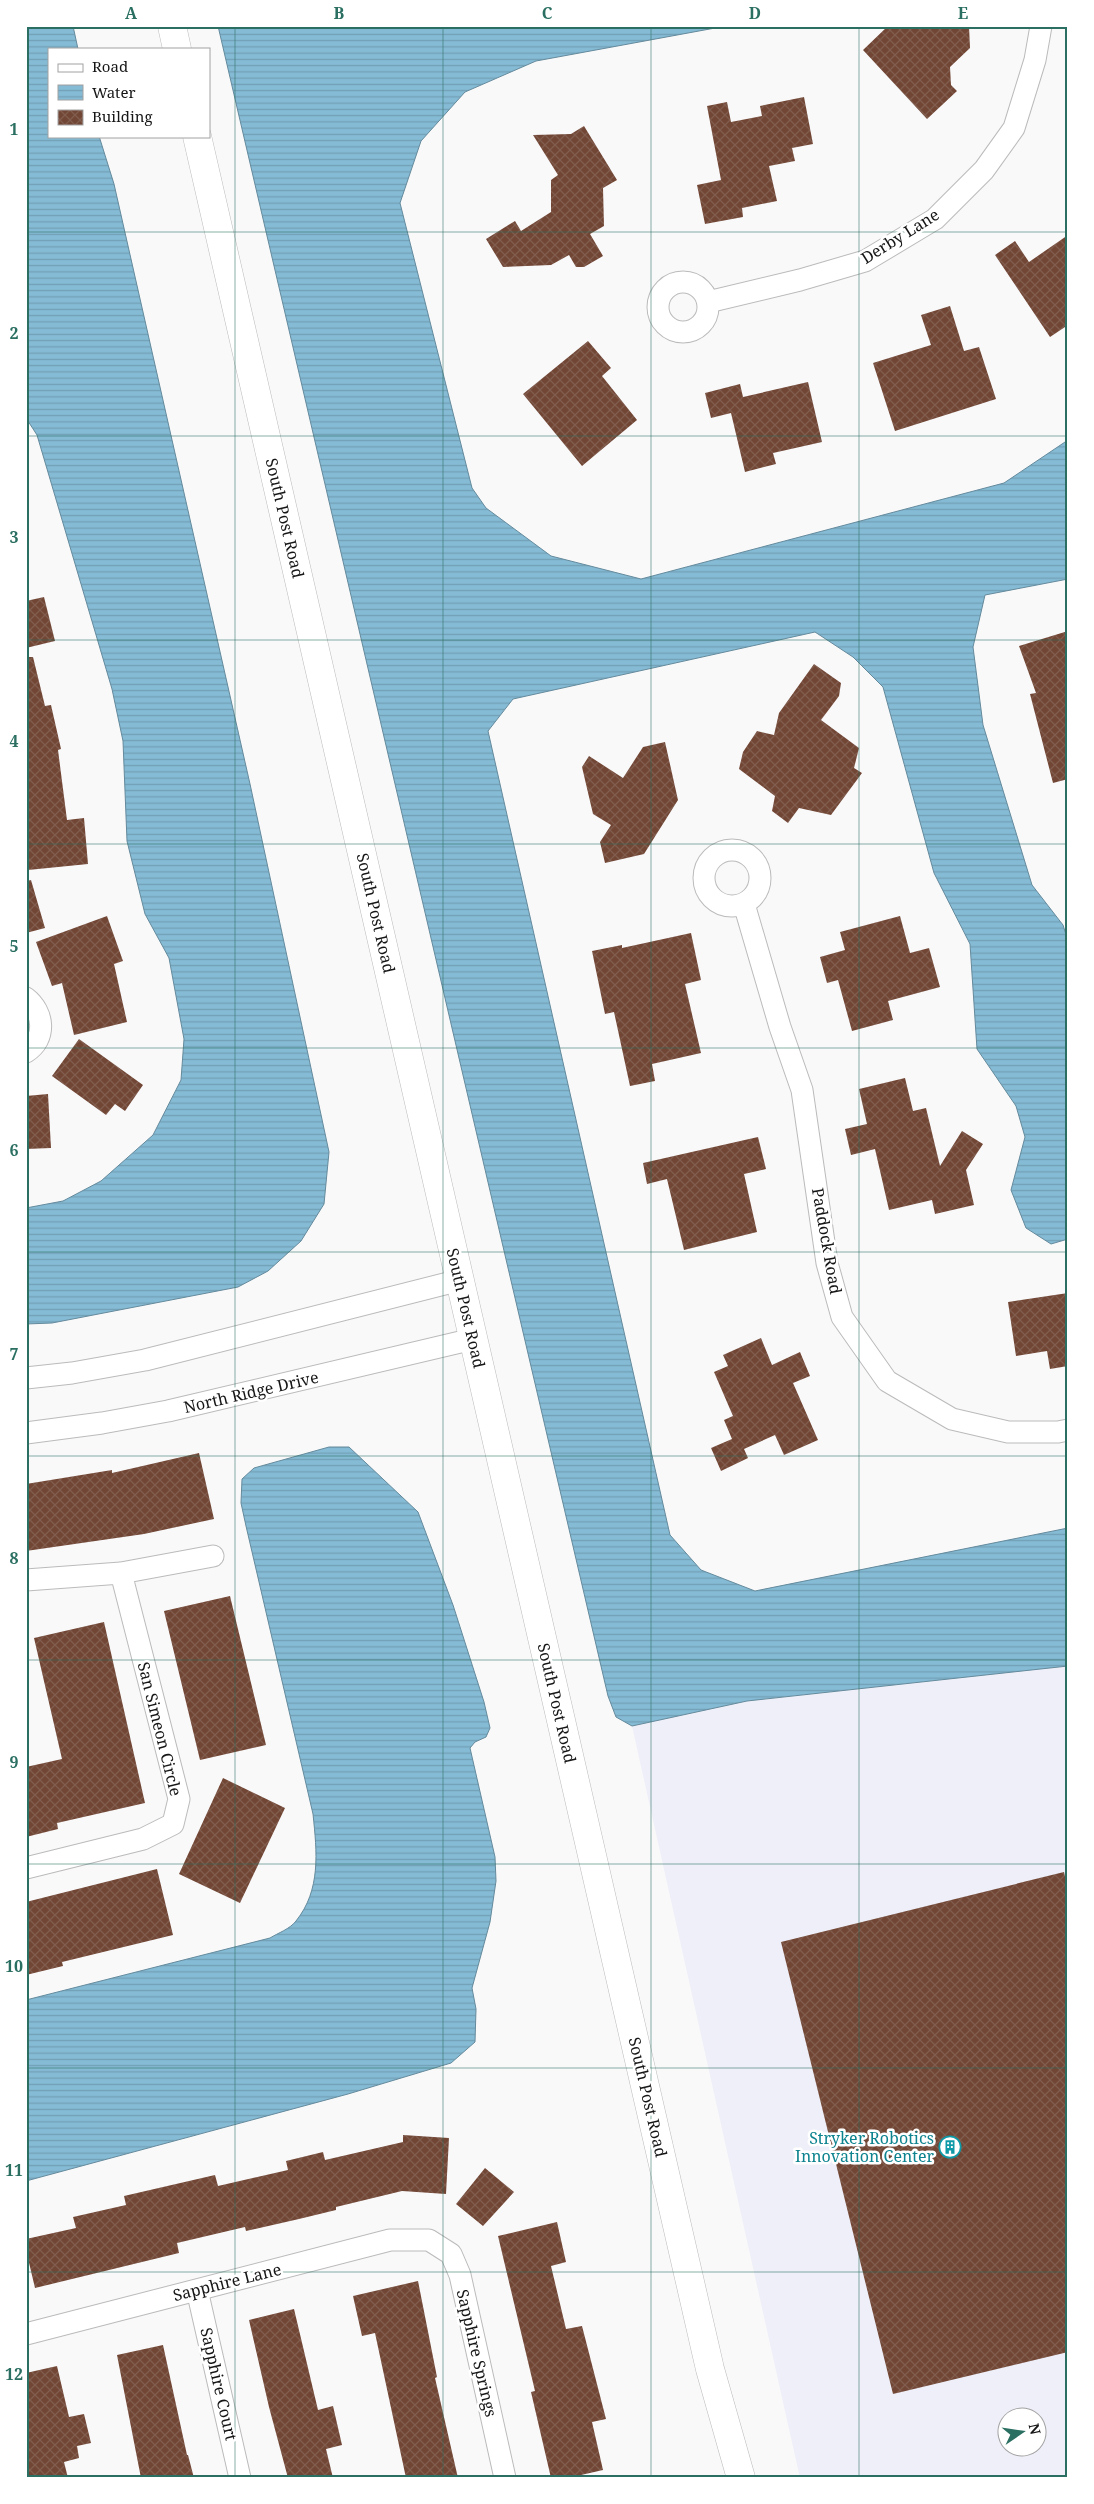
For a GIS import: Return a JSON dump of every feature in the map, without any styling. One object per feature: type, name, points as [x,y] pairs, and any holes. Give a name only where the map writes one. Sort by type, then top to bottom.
[{"type":"street","points":[[172,26],[177,48]]},
{"type":"street","name":"Derby Lane","points":[[708,302],[800,280],[865,261],[935,219],[984,170],[1014,128],[1035,60],[1041,26]]},
{"type":"street","name":"South Post Road","points":[[197,138],[710,2369],[741,2478]]},
{"type":"street","name":"Paddock Road","points":[[744,904],[780,1027],[802,1090],[827,1263],[842,1317],[887,1381],[952,1419],[1008,1432],[1058,1432],[1068,1430]]},
{"type":"street","points":[[26,998],[38,1012],[41,1022],[37,1042],[26,1052]]},
{"type":"street","points":[[26,1378],[72,1373],[145,1360],[460,1280]]},
{"type":"street","name":"North Ridge Drive","points":[[26,1433],[102,1423],[168,1411],[474,1339]]},
{"type":"street","points":[[26,1580],[121,1572],[213,1556]]},
{"type":"street","name":"San Simeon Circle","points":[[26,1868],[143,1838],[173,1824],[179,1799],[121,1572]]},
{"type":"street","name":"Sapphire Lane","points":[[26,2334],[390,2240],[429,2240]]},
{"type":"street","name":"Sapphire Springs","points":[[429,2240],[451,2254],[460,2275],[505,2478]]},
{"type":"street","name":"Sapphire Court","points":[[197,2290],[240,2478]]},
{"type":"shaded area","points":[[1068,1666],[1068,2478],[800,2478],[632,1726],[747,1701]]},
{"type":"water","points":[[26,26],[73,26],[78,48],[48,48],[48,138],[100,138],[114,184],[250,784],[329,1152],[324,1204],[301,1241],[268,1271],[238,1287],[52,1323],[26,1324],[26,1208],[63,1201],[101,1181],[153,1135],[181,1080],[184,1039],[169,958],[145,914],[127,841],[123,741],[112,689],[37,435],[26,418]]},
{"type":"water","points":[[218,26],[726,26],[536,61],[465,92],[421,141],[400,203],[472,488],[486,508],[551,556],[641,579],[1004,483],[1068,440],[1068,579],[985,595],[973,647],[983,725],[1032,885],[1063,925],[1068,941],[1068,1239],[1051,1244],[1026,1228],[1011,1190],[1025,1137],[1016,1106],[977,1049],[970,944],[934,873],[883,687],[853,657],[815,632],[513,699],[488,731],[670,1535],[701,1570],[755,1591],[1068,1528],[1068,1666],[747,1701],[632,1726],[616,1717],[608,1696]]},
{"type":"water","points":[[329,1447],[349,1447],[418,1512],[453,1605],[484,1702],[490,1728],[486,1737],[475,1742],[470,1748],[495,1857],[496,1881],[490,1922],[472,1988],[476,2009],[475,2042],[451,2063],[348,2094],[26,2181],[26,2000],[270,1938],[287,1929],[296,1921],[310,1897],[316,1856],[313,1814],[241,1503],[242,1479],[254,1468]]},
{"type":"building","points":[[888,26],[969,26],[970,48],[950,67],[951,85],[957,91],[927,119],[863,50]]},
{"type":"building","points":[[804,97],[813,144],[792,148],[795,161],[769,166],[777,201],[742,208],[743,217],[705,224],[697,185],[721,180],[707,106],[727,102],[731,122],[762,116],[760,106]]},
{"type":"building","points":[[584,126],[617,180],[603,188],[604,226],[590,234],[603,256],[584,267],[576,267],[569,255],[551,265],[503,267],[486,239],[515,221],[521,231],[551,212],[551,180],[558,175],[533,135],[571,134]]},
{"type":"building","points":[[1068,235],[1068,325],[1050,337],[995,255],[1015,241],[1029,262]]},
{"type":"building","points":[[950,306],[964,351],[979,347],[996,399],[895,431],[873,363],[931,345],[921,315]]},
{"type":"building","points":[[588,341],[611,368],[602,376],[637,420],[582,466],[523,394]]},
{"type":"building","points":[[808,382],[822,442],[773,453],[776,464],[745,472],[731,413],[711,418],[705,393],[740,384],[743,397]]},
{"type":"building","points":[[44,597],[55,641],[26,648],[26,601]]},
{"type":"building","points":[[1068,631],[1068,779],[1053,783],[1030,694],[1036,693],[1019,646]]},
{"type":"building","points":[[26,657],[33,657],[45,706],[51,705],[61,749],[58,750],[67,820],[84,818],[88,864],[28,870],[26,854]]},
{"type":"building","points":[[814,664],[841,683],[839,696],[821,720],[859,748],[854,768],[862,773],[831,815],[799,808],[788,823],[772,811],[775,796],[739,769],[743,752],[757,731],[774,735],[779,713]]},
{"type":"building","points":[[665,742],[678,800],[644,854],[605,863],[600,842],[611,825],[593,814],[582,767],[589,756],[623,778],[643,747]]},
{"type":"building","points":[[31,880],[45,928],[26,933],[26,881]]},
{"type":"building","points":[[107,916],[123,961],[114,964],[127,1022],[74,1035],[62,983],[52,986],[36,942]]},
{"type":"building","points":[[900,916],[910,953],[929,948],[940,987],[888,1001],[893,1020],[852,1031],[838,980],[827,983],[820,957],[845,950],[840,932]]},
{"type":"building","points":[[691,933],[701,980],[685,984],[701,1053],[652,1064],[655,1081],[630,1086],[614,1012],[605,1014],[592,951],[622,945],[622,948]]},
{"type":"building","points":[[79,1039],[143,1085],[125,1111],[115,1104],[106,1115],[52,1076]]},
{"type":"building","points":[[905,1078],[913,1111],[926,1108],[940,1166],[962,1131],[983,1144],[966,1170],[974,1205],[935,1214],[932,1200],[889,1210],[875,1149],[851,1155],[845,1129],[867,1124],[859,1089]]},
{"type":"building","points":[[48,1094],[51,1148],[26,1149],[26,1096]]},
{"type":"building","points":[[758,1137],[766,1169],[744,1174],[757,1232],[684,1250],[667,1179],[647,1184],[643,1163]]},
{"type":"building","points":[[1068,1293],[1068,1366],[1050,1369],[1047,1351],[1016,1356],[1008,1302]]},
{"type":"building","points":[[761,1338],[772,1365],[800,1352],[810,1376],[793,1383],[818,1440],[784,1455],[775,1435],[744,1449],[748,1458],[721,1471],[711,1448],[732,1439],[724,1420],[733,1416],[714,1372],[728,1366],[723,1355]]},
{"type":"building","points":[[199,1453],[214,1519],[144,1534],[26,1551],[26,1484],[112,1470],[112,1473]]},
{"type":"building","points":[[230,1596],[266,1745],[200,1760],[164,1611]]},
{"type":"building","points":[[104,1622],[145,1803],[57,1823],[58,1829],[26,1837],[26,1767],[62,1759],[34,1638]]},
{"type":"building","points":[[223,1778],[285,1808],[240,1903],[179,1874]]},
{"type":"building","points":[[157,1869],[173,1935],[62,1962],[63,1966],[26,1975],[26,1902]]},
{"type":"building","name":"Stryker Robotics Innovation Center","points":[[1064,1872],[1068,1889],[1068,2352],[893,2394],[781,1942]]},
{"type":"building","points":[[403,2135],[449,2138],[446,2194],[402,2191],[336,2207],[336,2210],[299,2219],[246,2231],[245,2227],[177,2243],[179,2253],[35,2288],[26,2250],[26,2239],[76,2228],[73,2217],[126,2205],[124,2196],[215,2175],[218,2186],[288,2170],[286,2161],[323,2152],[325,2160],[403,2142]]},
{"type":"building","points":[[485,2168],[514,2192],[483,2226],[456,2204]]},
{"type":"building","points":[[557,2222],[566,2262],[551,2266],[566,2329],[582,2326],[606,2419],[592,2422],[603,2470],[568,2478],[551,2478],[531,2392],[535,2391],[498,2236]]},
{"type":"building","points":[[418,2281],[437,2377],[435,2378],[458,2478],[406,2478],[375,2333],[362,2336],[353,2296]]},
{"type":"building","points":[[294,2309],[318,2410],[333,2406],[342,2445],[326,2449],[333,2478],[288,2478],[269,2407],[249,2320]]},
{"type":"building","points":[[163,2345],[187,2455],[194,2478],[141,2478],[117,2355]]},
{"type":"building","points":[[57,2366],[69,2417],[84,2414],[91,2443],[77,2446],[79,2458],[64,2462],[68,2478],[26,2478],[26,2373]]},
{"type":"place","name":"Stryker Robotics Innovation Center","points":[[950,2147]]}]
